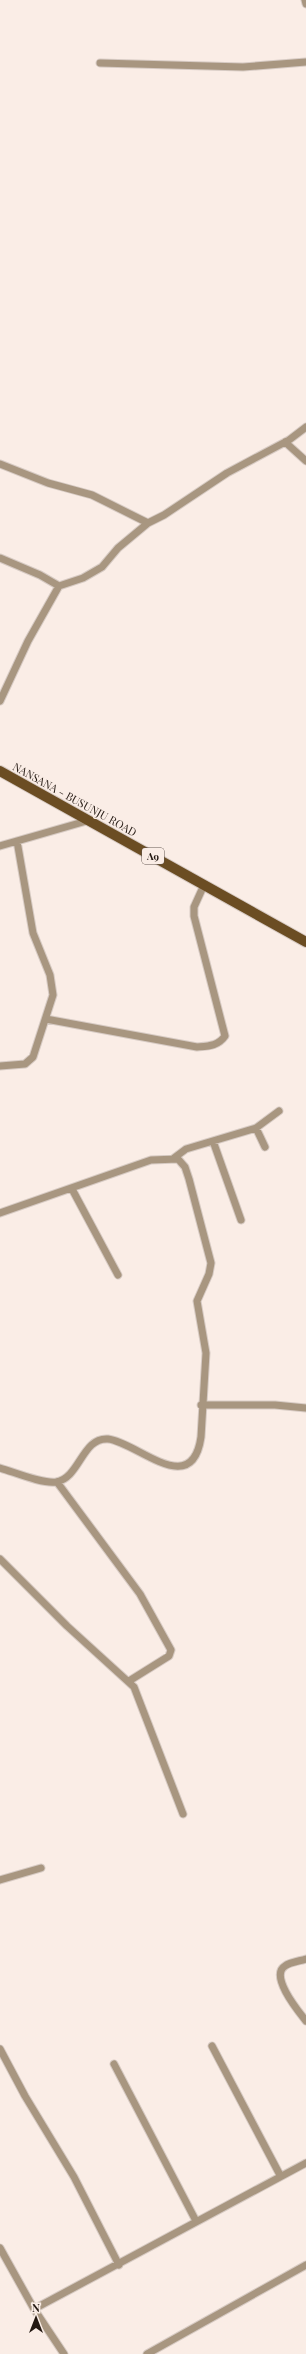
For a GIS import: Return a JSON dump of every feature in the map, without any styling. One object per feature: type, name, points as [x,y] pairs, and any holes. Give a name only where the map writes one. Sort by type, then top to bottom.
[{"type":"main road","name":"NANSANA - BUSUNJU ROAD","points":[[0,771],[306,942]]},
{"type":"street","points":[[305,0],[306,4]]},
{"type":"street","points":[[100,63],[243,67],[306,62]]},
{"type":"street","points":[[0,701],[28,641],[59,586],[82,578],[102,566],[118,548],[148,523],[164,515],[227,472],[285,442],[306,427]]},
{"type":"street","points":[[285,442],[306,461]]},
{"type":"street","points":[[0,464],[48,483],[92,495],[148,523]]},
{"type":"street","points":[[0,558],[40,575],[59,586]]},
{"type":"street","points":[[0,846],[90,820]]},
{"type":"street","points":[[0,1066],[25,1064],[33,1057],[53,995],[50,975],[33,933],[17,841]]},
{"type":"street","points":[[46,1019],[197,1047],[217,1045],[225,1036],[194,916],[194,907],[204,885]]},
{"type":"street","points":[[174,1158],[177,1153],[186,1149],[256,1128],[279,1111]]},
{"type":"street","points":[[256,1128],[265,1147]]},
{"type":"street","points":[[213,1141],[240,1220]]},
{"type":"street","points":[[0,1213],[72,1189],[89,1180],[151,1160],[174,1158],[181,1160],[185,1168],[211,1263],[209,1274],[196,1301],[206,1353],[199,1447],[196,1454],[186,1464],[181,1466],[159,1463],[122,1443],[107,1439],[93,1444],[72,1470],[57,1482],[48,1482],[0,1468]]},
{"type":"street","points":[[72,1189],[118,1275]]},
{"type":"street","points":[[201,1405],[275,1405],[306,1408]]},
{"type":"street","points":[[57,1482],[140,1594],[171,1650],[169,1656],[129,1681]]},
{"type":"street","points":[[0,1559],[67,1626],[129,1681],[136,1690],[183,1814]]},
{"type":"street","points":[[0,1880],[41,1868]]},
{"type":"street","points":[[306,1959],[284,1966],[281,1979],[286,1994],[306,2021]]},
{"type":"street","points":[[212,2046],[280,2175]]},
{"type":"street","points":[[0,2049],[25,2096],[74,2177],[119,2265]]},
{"type":"street","points":[[114,2064],[196,2221]]},
{"type":"street","points":[[34,2309],[119,2265],[280,2175],[306,2163]]},
{"type":"street","points":[[0,2248],[34,2309],[64,2354]]},
{"type":"street","points":[[147,2354],[306,2264]]}]
